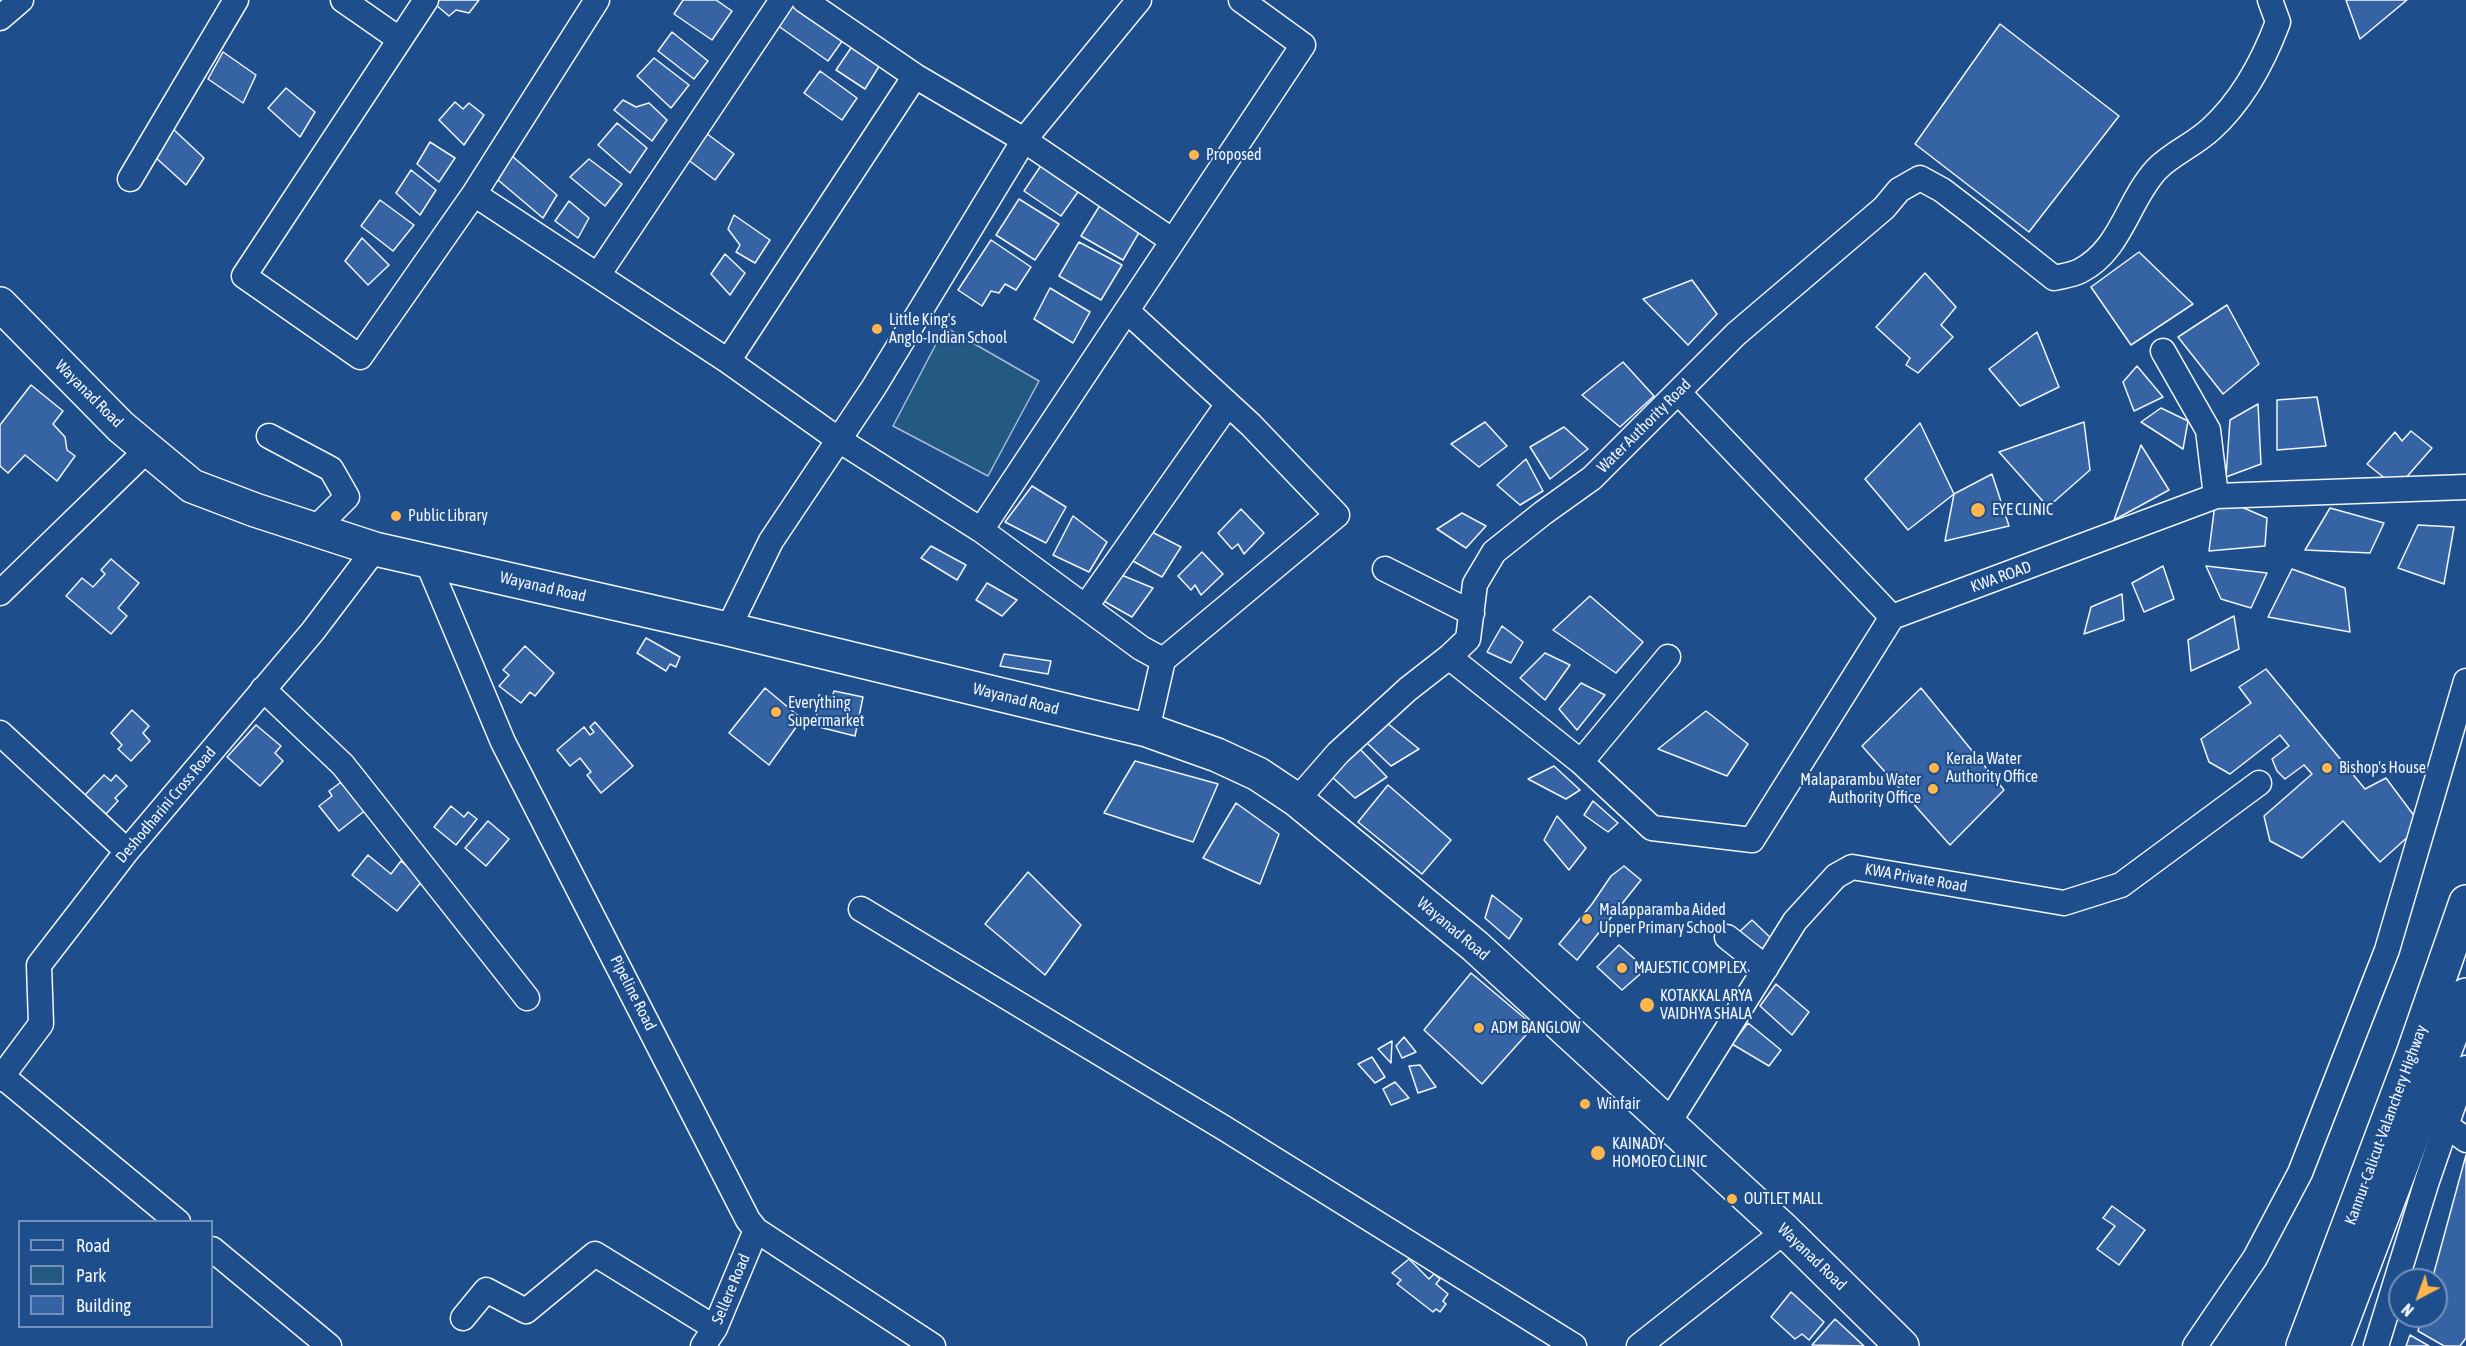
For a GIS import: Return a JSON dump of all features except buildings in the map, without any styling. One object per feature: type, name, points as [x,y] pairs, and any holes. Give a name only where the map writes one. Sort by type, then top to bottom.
[{"type":"highway","name":"Wayanad Road","points":[[0,304],[121,427],[192,486],[375,549],[728,629],[1147,730],[1217,755],[1248,769],[1298,800],[1475,946],[1669,1122],[1785,1231],[1902,1346]]},
{"type":"highway","name":"Kannur-Calicut-Valanchery Highway","points":[[2303,1346],[2414,1051],[2466,903]]},
{"type":"highway","name":"Kannur-Calicut-Valanchery Highway","points":[[2333,1346],[2466,995]]},
{"type":"street","points":[[0,18],[21,0]]},
{"type":"street","points":[[130,179],[236,0]]},
{"type":"street","points":[[343,0],[399,39]]},
{"type":"street","points":[[426,0],[244,276],[360,357],[474,194],[597,0]]},
{"type":"street","points":[[598,275],[782,0]]},
{"type":"street","points":[[804,0],[915,76],[1024,140],[1173,241]]},
{"type":"street","points":[[728,629],[771,541],[874,387],[1024,140],[1139,0]]},
{"type":"street","points":[[981,530],[1303,45],[1241,0]]},
{"type":"street","name":"Water Authority Road","points":[[1298,800],[1338,753],[1407,689],[1449,657],[1468,639],[1475,584],[1494,552],[1592,478],[1736,333],[1884,208],[1899,190],[1920,178],[1942,190],[2054,278],[2079,271],[2098,258],[2120,231],[2134,199],[2156,169],[2211,129],[2252,79],[2278,22],[2270,0]]},
{"type":"street","points":[[728,362],[915,76]]},
{"type":"street","points":[[474,194],[728,362],[839,440],[981,530],[1141,648],[1163,660]]},
{"type":"street","points":[[1127,311],[1228,404],[1338,515],[1163,660],[1147,730]]},
{"type":"street","points":[[2163,351],[2208,430],[2216,496]]},
{"type":"street","points":[[1449,657],[1581,762],[1652,828],[1752,840],[1892,618],[1678,392]]},
{"type":"street","points":[[1086,606],[1228,404]]},
{"type":"street","points":[[269,436],[331,469],[347,497],[315,529]]},
{"type":"street","points":[[0,593],[148,449]]},
{"type":"street","name":"KWA ROAD","points":[[1892,618],[2216,496],[2466,487]]},
{"type":"street","name":"Deshodharini Cross Road","points":[[1,1078],[41,1024],[39,966],[126,851],[313,631],[375,549]]},
{"type":"street","name":"Pipeline Road","points":[[427,561],[503,742],[748,1220],[756,1230],[933,1346]]},
{"type":"street","points":[[1385,569],[1472,613]]},
{"type":"street","points":[[1581,762],[1668,657]]},
{"type":"street","points":[[2195,1346],[2255,1258],[2301,1173],[2387,950],[2466,681]]},
{"type":"street","points":[[263,689],[343,765],[527,998]]},
{"type":"street","points":[[0,733],[126,851]]},
{"type":"street","name":"KWA Private Road","points":[[1669,1122],[1795,921],[1836,876],[1852,867],[2064,903],[2121,885],[2259,783]]},
{"type":"street","points":[[861,909],[1224,1128],[1574,1346]]},
{"type":"street","points":[[1727,937],[1766,968]]},
{"type":"street","points":[[2376,1346],[2446,1125],[2462,1089],[2466,1068]]},
{"type":"street","points":[[1,1078],[177,1220]]},
{"type":"street","points":[[2446,1125],[2466,1140]]},
{"type":"street","name":"Sellere Road","points":[[709,1337],[756,1230]]},
{"type":"street","points":[[1639,1346],[1785,1231]]},
{"type":"street","points":[[213,1250],[329,1346]]},
{"type":"street","points":[[463,1318],[486,1290],[526,1311],[595,1254],[709,1337]]},
{"type":"green space","points":[[945,327],[1039,381],[988,476],[893,426]]},
{"type":"place","name":"Proposed","points":[[1194,155]]},
{"type":"place","name":"Little King's Anglo-Indian School","points":[[877,329]]},
{"type":"place","name":"EYE CLINIC","points":[[1978,510]]},
{"type":"place","name":"Public Library","points":[[396,516]]},
{"type":"place","name":"Everything Supermarket","points":[[776,712]]},
{"type":"place","name":"Kerala Water Authority Office","points":[[1934,768]]},
{"type":"place","name":"Bishop's House","points":[[2327,768]]},
{"type":"place","name":"Malaparambu Water Authority Office","points":[[1933,789]]},
{"type":"place","name":"Malapparamba Aided Upper Primary School","points":[[1587,919]]},
{"type":"place","name":"MAJESTIC COMPLEX","points":[[1622,968]]},
{"type":"place","name":"KOTAKKAL ARYA VAIDHYA SHALA","points":[[1647,1005]]},
{"type":"place","name":"ADM BANGLOW","points":[[1479,1028]]},
{"type":"place","name":"Winfair","points":[[1585,1104]]},
{"type":"place","name":"KAINADY HOMOEO CLINIC","points":[[1598,1153]]},
{"type":"place","name":"OUTLET MALL","points":[[1732,1199]]}]
